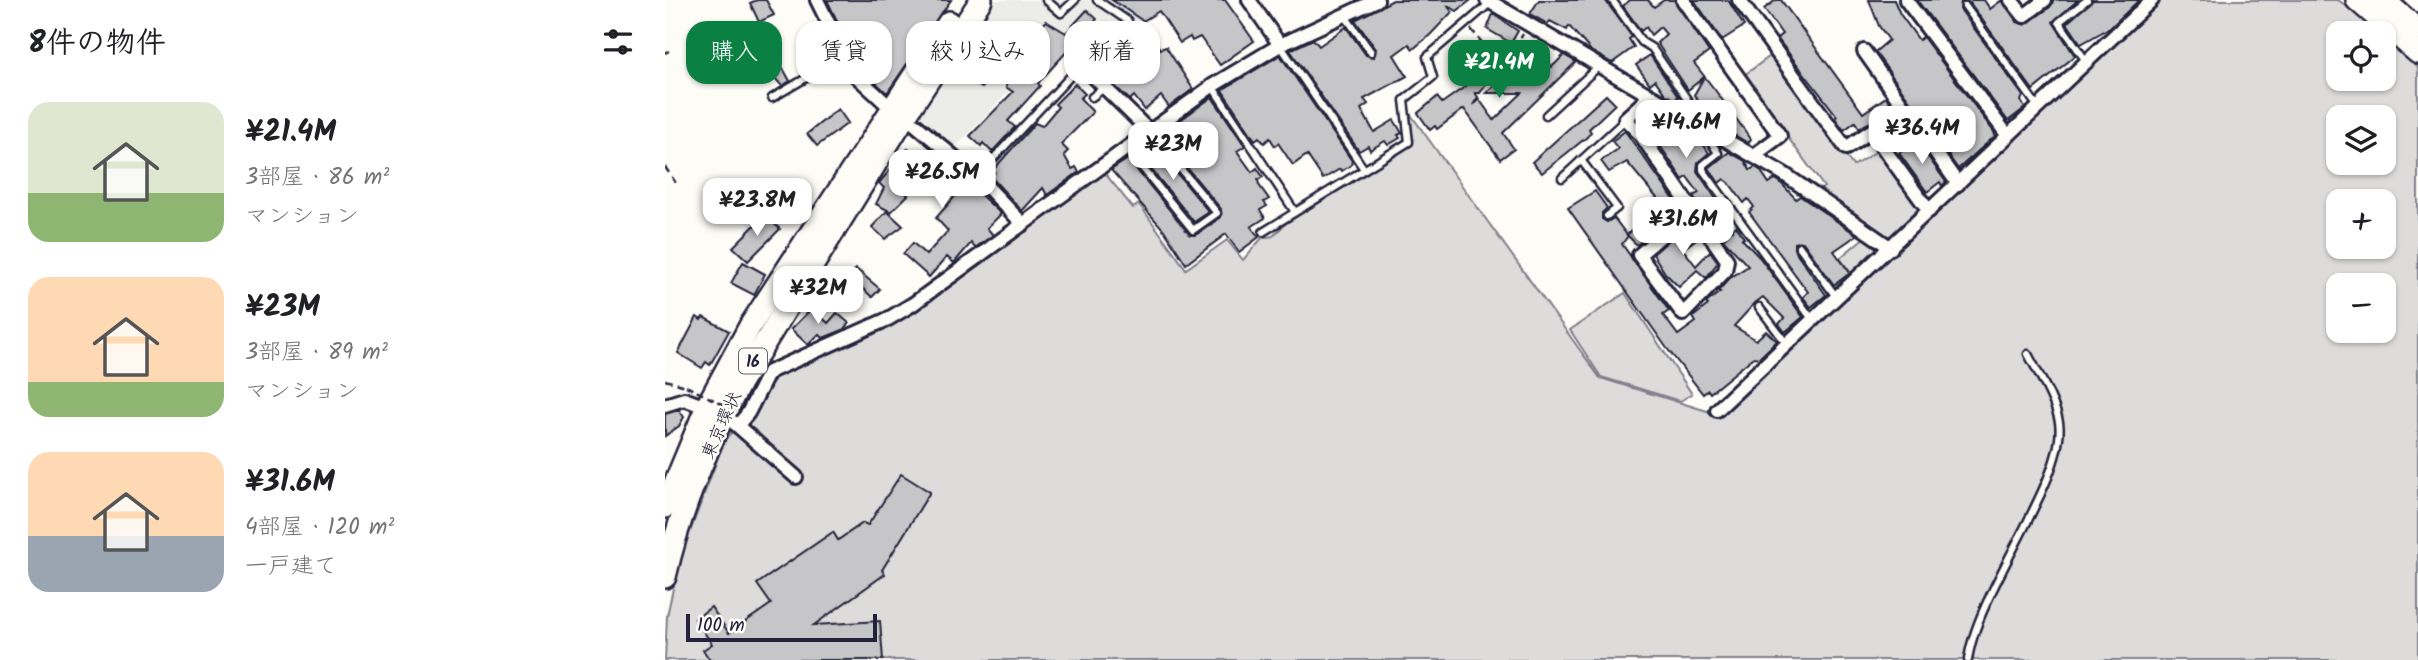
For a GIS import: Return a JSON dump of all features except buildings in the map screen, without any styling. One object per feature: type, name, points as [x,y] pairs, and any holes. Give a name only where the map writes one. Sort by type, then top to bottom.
[{"type":"highway","name":"東京環状","points":[[665,577],[684,514],[727,415],[763,343],[964,0]]},
{"type":"highway","name":"東京環状","points":[[898,113],[981,0]]},
{"type":"highway","points":[[2357,0],[2418,53]]},
{"type":"highway","points":[[2384,0],[2418,30]]},
{"type":"highway","name":"東京環状","points":[[665,507],[727,415]]},
{"type":"street","points":[[817,0],[826,21]]},
{"type":"street","points":[[1249,0],[1280,45]]},
{"type":"street","points":[[727,415],[748,413],[769,372],[888,319],[1128,150],[1212,86],[1280,45],[1377,0]]},
{"type":"street","points":[[1683,0],[1780,136],[1753,156]]},
{"type":"street","points":[[1739,0],[1846,148],[1871,131],[1929,211]]},
{"type":"street","points":[[1906,0],[2008,136]]},
{"type":"street","points":[[2011,0],[2024,16],[2045,0]]},
{"type":"street","points":[[1717,410],[2152,0]]},
{"type":"street","points":[[1488,2],[1753,156],[1891,247]]},
{"type":"street","points":[[1864,51],[1958,184]]},
{"type":"street","points":[[865,84],[977,176],[1023,223]]},
{"type":"street","points":[[1101,84],[1150,132]]},
{"type":"street","points":[[1649,97],[1625,119],[1640,134],[1727,260],[1725,271],[1683,314],[1639,255],[1691,210]]},
{"type":"street","points":[[665,405],[684,399],[727,415],[796,477]]},
{"type":"lane","points":[[1046,0],[1061,13],[1075,0]]},
{"type":"lane","points":[[1097,0],[1127,21]]},
{"type":"lane","points":[[1612,0],[1642,42],[1652,48],[1708,130],[1706,134],[1718,153],[1703,165],[1703,170],[1814,320]]},
{"type":"lane","points":[[2086,61],[2059,22],[2087,0]]},
{"type":"lane","points":[[1263,232],[1409,142],[1405,97],[1433,77],[1427,57],[1488,2]]},
{"type":"lane","points":[[1965,6],[2038,107]]},
{"type":"lane","points":[[1344,15],[1371,52]]},
{"type":"lane","points":[[1280,45],[1364,169]]},
{"type":"lane","points":[[1546,115],[1598,67]]},
{"type":"lane","points":[[977,176],[1064,83]]},
{"type":"lane","points":[[772,98],[796,84]]},
{"type":"lane","points":[[1212,86],[1295,212]]},
{"type":"lane","points":[[1092,97],[1104,87]]},
{"type":"lane","points":[[1562,178],[1625,119]]},
{"type":"lane","points":[[1128,150],[1193,230],[1217,213],[1150,132]]},
{"type":"lane","points":[[1581,160],[1617,208],[1607,216]]},
{"type":"lane","points":[[1798,246],[1837,298]]},
{"type":"lane","points":[[1759,307],[1787,345]]},
{"type":"lane","points":[[1968,660],[1971,641],[1996,580],[2057,452],[2059,423],[2028,354]]},
{"type":"path","points":[[1466,24],[1487,49],[1503,58],[1511,55],[1528,26]]},
{"type":"path","points":[[665,167],[676,183]]},
{"type":"path","points":[[665,380],[686,386],[727,415]]},
{"type":"shaded area","points":[[993,0],[1193,0],[1175,4],[1146,21],[1102,21],[1087,9],[1076,21],[1064,21],[1064,33],[1050,48],[1050,21],[979,21]]},
{"type":"shaded area","points":[[2157,0],[2338,0],[2368,21],[2326,21],[2326,91],[2396,91],[2396,46],[2418,68],[2418,660],[665,660],[667,616],[679,561],[725,439],[750,415],[770,376],[889,322],[917,306],[1104,172],[1133,208],[1139,204],[1186,269],[1227,240],[1243,260],[1262,238],[1273,236],[1287,222],[1413,144],[1409,112],[1600,378],[1717,414]]},
{"type":"shaded area","points":[[1773,54],[1853,166],[1880,149],[1921,206],[1920,215],[1895,239],[1887,239],[1817,192],[1824,187],[1743,76]]},
{"type":"shaded area","points":[[937,84],[1016,84],[953,150],[914,119]]},
{"type":"shaded area","points":[[1867,235],[1881,245],[1880,255],[1855,278],[1840,258]]},
{"type":"shaded area","points":[[1625,293],[1692,394],[1680,401],[1601,377],[1570,330]]}]
